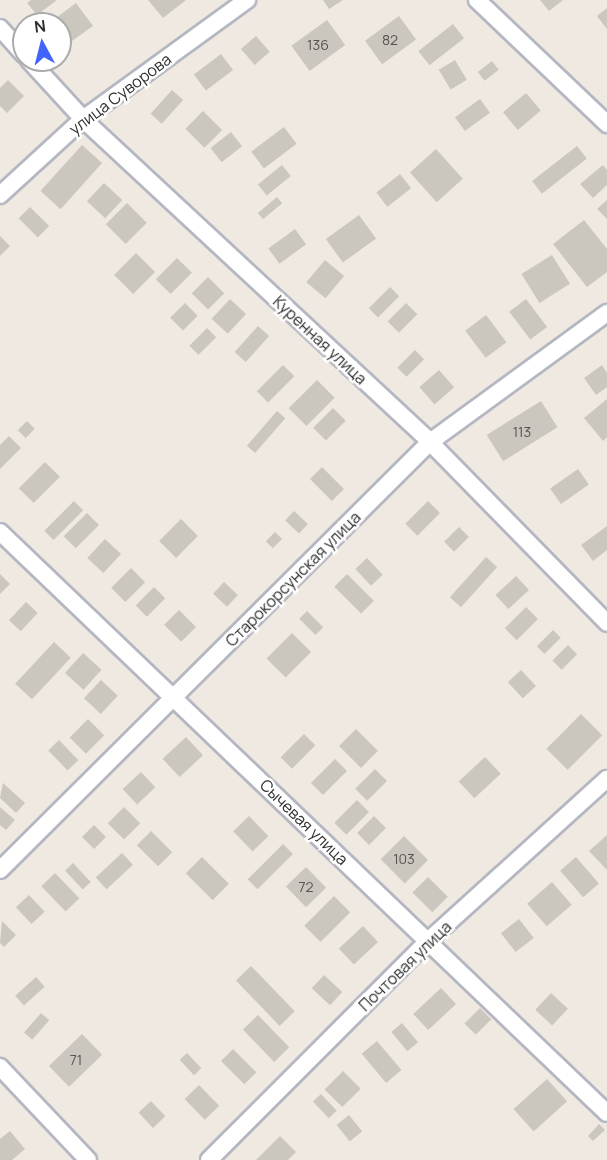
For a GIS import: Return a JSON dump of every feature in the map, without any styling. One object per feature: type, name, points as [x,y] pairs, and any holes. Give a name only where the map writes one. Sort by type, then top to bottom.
[{"type":"street","name":"улица Суворова","points":[[0,195],[83,119],[247,0]]},
{"type":"street","points":[[477,0],[607,124]]},
{"type":"street","points":[[0,28],[12,42]]},
{"type":"street","name":"Куренная улица","points":[[40,72],[83,119],[430,442],[607,623]]},
{"type":"street","name":"Старокорсунская улица","points":[[0,870],[430,442],[607,313]]},
{"type":"street","name":"Сычевая улица","points":[[0,532],[176,697],[427,942],[607,1113]]},
{"type":"street","name":"Почтовая улица","points":[[209,1160],[427,942],[607,779]]},
{"type":"street","points":[[0,1067],[88,1160]]},
{"type":"building","points":[[31,0],[57,0],[41,12],[34,12],[27,3]]},
{"type":"building","points":[[148,0],[186,0],[163,18]]},
{"type":"building","points":[[323,0],[343,0],[329,9]]},
{"type":"building","points":[[540,0],[563,0],[549,11]]},
{"type":"building","points":[[76,3],[93,26],[72,41],[72,12],[64,12]]},
{"type":"building","points":[[607,8],[607,29],[597,16]]},
{"type":"building","points":[[399,16],[416,39],[382,64],[365,41]]},
{"type":"building","points":[[327,20],[345,45],[310,71],[291,46]]},
{"type":"building","points":[[453,24],[464,38],[429,65],[418,51]]},
{"type":"building","points":[[256,36],[270,52],[255,65],[241,49]]},
{"type":"building","points":[[221,54],[233,70],[206,90],[194,74]]},
{"type":"building","points":[[455,60],[467,80],[451,90],[439,70]]},
{"type":"building","points":[[492,61],[499,70],[485,81],[478,72]]},
{"type":"building","points":[[8,80],[24,96],[7,113],[0,106],[0,88]]},
{"type":"building","points":[[172,90],[183,100],[162,124],[151,114]]},
{"type":"building","points":[[526,93],[541,111],[518,130],[503,112]]},
{"type":"building","points":[[480,99],[490,113],[465,131],[455,117]]},
{"type":"building","points":[[203,111],[222,130],[204,148],[185,129]]},
{"type":"building","points":[[284,127],[297,144],[264,168],[251,152]]},
{"type":"building","points":[[231,132],[242,146],[222,162],[211,148]]},
{"type":"building","points":[[82,145],[102,163],[61,209],[41,191]]},
{"type":"building","points":[[577,146],[587,159],[542,194],[532,181]]},
{"type":"building","points":[[436,149],[463,179],[437,202],[410,172]]},
{"type":"building","points":[[282,165],[291,176],[267,195],[258,185]]},
{"type":"building","points":[[603,165],[607,170],[607,185],[593,198],[580,184]]},
{"type":"building","points":[[400,174],[411,188],[387,207],[376,192]]},
{"type":"building","points":[[104,183],[122,200],[105,218],[87,201]]},
{"type":"building","points":[[277,197],[282,203],[263,219],[258,213]]},
{"type":"building","points":[[607,200],[607,219],[597,209]]},
{"type":"building","points":[[127,203],[147,223],[126,244],[106,224]]},
{"type":"building","points":[[30,207],[49,226],[38,237],[19,218]]},
{"type":"building","points":[[359,215],[376,238],[343,263],[326,239]]},
{"type":"building","points":[[584,220],[607,249],[607,272],[587,287],[553,244]]},
{"type":"building","points":[[295,229],[306,244],[279,264],[268,248]]},
{"type":"building","points":[[0,236],[10,246],[0,256]]},
{"type":"building","points":[[136,253],[155,272],[133,294],[114,275]]},
{"type":"building","points":[[552,255],[570,284],[539,303],[521,274]]},
{"type":"building","points":[[177,258],[192,273],[171,294],[156,279]]},
{"type":"building","points":[[325,260],[344,276],[326,298],[306,282]]},
{"type":"building","points":[[208,277],[224,293],[208,310],[192,293]]},
{"type":"building","points":[[390,287],[399,296],[378,317],[369,308]]},
{"type":"building","points":[[230,299],[246,314],[228,334],[212,319]]},
{"type":"building","points":[[526,299],[547,327],[530,340],[509,312]]},
{"type":"building","points":[[185,303],[198,316],[183,331],[170,318]]},
{"type":"building","points":[[406,303],[417,314],[399,333],[388,321]]},
{"type":"building","points":[[486,315],[506,342],[486,358],[465,331]]},
{"type":"building","points":[[258,326],[269,336],[246,362],[235,352]]},
{"type":"building","points":[[207,328],[216,337],[199,355],[189,346]]},
{"type":"building","points":[[415,350],[424,359],[407,377],[397,368]]},
{"type":"building","points":[[283,365],[294,376],[268,402],[257,391]]},
{"type":"building","points":[[602,365],[607,373],[607,387],[596,395],[584,378]]},
{"type":"building","points":[[439,370],[454,387],[434,404],[419,387]]},
{"type":"building","points":[[317,380],[335,398],[306,426],[289,408]]},
{"type":"building","points":[[607,399],[607,437],[603,441],[584,418]]},
{"type":"building","points":[[541,401],[557,427],[503,461],[487,435]]},
{"type":"building","points":[[333,408],[346,421],[326,441],[313,428]]},
{"type":"building","points":[[277,411],[285,418],[255,453],[247,446]]},
{"type":"building","points":[[27,421],[35,429],[26,438],[18,430]]},
{"type":"building","points":[[9,436],[21,448],[0,469],[0,445]]},
{"type":"building","points":[[45,462],[60,477],[34,503],[19,488]]},
{"type":"building","points":[[322,467],[344,489],[332,501],[310,479]]},
{"type":"building","points":[[578,469],[589,485],[561,504],[550,489]]},
{"type":"building","points":[[74,501],[83,510],[53,540],[44,531]]},
{"type":"building","points":[[428,501],[440,513],[417,536],[405,524]]},
{"type":"building","points":[[294,511],[308,524],[299,533],[285,521]]},
{"type":"building","points":[[87,513],[99,525],[76,548],[64,536]]},
{"type":"building","points":[[181,519],[198,536],[176,558],[159,541]]},
{"type":"building","points":[[607,526],[607,550],[593,561],[581,545]]},
{"type":"building","points":[[459,527],[469,537],[454,552],[444,542]]},
{"type":"building","points":[[275,532],[282,539],[273,548],[266,541]]},
{"type":"building","points":[[105,539],[121,554],[103,573],[87,558]]},
{"type":"building","points":[[486,557],[497,567],[461,607],[450,597]]},
{"type":"building","points":[[367,558],[383,575],[371,586],[355,569]]},
{"type":"building","points":[[131,568],[145,582],[125,602],[111,588]]},
{"type":"building","points":[[0,574],[10,584],[0,594]]},
{"type":"building","points":[[347,574],[374,601],[361,614],[334,587]]},
{"type":"building","points":[[516,576],[529,590],[508,609],[496,595]]},
{"type":"building","points":[[224,582],[238,595],[227,607],[213,594]]},
{"type":"building","points":[[154,587],[165,598],[147,617],[136,605]]},
{"type":"building","points":[[26,602],[38,613],[21,631],[9,620]]},
{"type":"building","points":[[526,607],[538,619],[517,640],[505,628]]},
{"type":"building","points":[[179,610],[196,627],[181,642],[164,625]]},
{"type":"building","points":[[307,611],[323,627],[315,635],[299,619]]},
{"type":"building","points":[[553,630],[561,638],[545,654],[537,646]]},
{"type":"building","points":[[292,633],[311,652],[286,678],[267,658]]},
{"type":"building","points":[[54,642],[71,658],[32,699],[15,684]]},
{"type":"building","points":[[568,645],[577,654],[562,670],[552,661]]},
{"type":"building","points":[[83,653],[102,670],[84,690],[65,673]]},
{"type":"building","points":[[521,670],[536,686],[523,698],[508,682]]},
{"type":"building","points":[[101,680],[118,696],[101,714],[84,698]]},
{"type":"building","points":[[581,714],[602,735],[568,770],[546,749]]},
{"type":"building","points":[[88,719],[104,735],[86,754],[70,737]]},
{"type":"building","points":[[356,729],[378,751],[361,768],[339,746]]},
{"type":"building","points":[[304,734],[315,745],[292,769],[281,757]]},
{"type":"building","points":[[186,737],[203,755],[180,777],[163,759]]},
{"type":"building","points":[[59,740],[78,760],[68,771],[48,750]]},
{"type":"building","points":[[485,757],[501,774],[474,798],[459,782]]},
{"type":"building","points":[[335,759],[347,771],[323,795],[311,783]]},
{"type":"building","points":[[375,769],[387,781],[367,801],[355,789]]},
{"type":"building","points":[[141,772],[155,787],[137,804],[123,789]]},
{"type":"building","points":[[3,783],[25,803],[16,813],[0,798]]},
{"type":"building","points":[[357,800],[369,812],[346,835],[334,823]]},
{"type":"building","points":[[0,807],[15,820],[6,830],[0,825]]},
{"type":"building","points":[[124,807],[140,823],[124,840],[108,823]]},
{"type":"building","points":[[249,816],[268,836],[253,851],[233,831]]},
{"type":"building","points":[[374,816],[386,828],[369,845],[357,833]]},
{"type":"building","points":[[94,825],[106,837],[94,849],[82,837]]},
{"type":"building","points":[[151,831],[172,852],[158,866],[137,845]]},
{"type":"building","points":[[607,835],[607,870],[589,851]]},
{"type":"building","points":[[404,836],[428,860],[405,883],[381,859]]},
{"type":"building","points":[[283,844],[293,854],[258,889],[248,879]]},
{"type":"building","points":[[122,853],[133,865],[107,889],[96,878]]},
{"type":"building","points":[[202,857],[229,884],[213,900],[186,873]]},
{"type":"building","points":[[576,857],[599,883],[583,897],[560,871]]},
{"type":"building","points":[[73,863],[91,882],[83,890],[65,871]]},
{"type":"building","points":[[306,867],[326,888],[306,907],[286,886]]},
{"type":"building","points":[[55,873],[79,898],[66,911],[41,886]]},
{"type":"building","points":[[428,877],[448,897],[432,912],[412,893]]},
{"type":"building","points":[[552,882],[572,905],[547,926],[527,904]]},
{"type":"building","points":[[29,895],[45,912],[32,924],[16,907]]},
{"type":"building","points":[[334,896],[350,912],[321,942],[304,926]]},
{"type":"building","points":[[519,919],[534,938],[516,952],[501,933]]},
{"type":"building","points":[[2,921],[16,935],[4,947],[0,943]]},
{"type":"building","points":[[363,926],[378,942],[354,965],[339,949]]},
{"type":"building","points":[[251,966],[295,1011],[280,1026],[236,981]]},
{"type":"building","points":[[324,975],[342,992],[330,1005],[312,988]]},
{"type":"building","points":[[36,977],[45,987],[24,1005],[15,996]]},
{"type":"building","points":[[441,988],[456,1004],[428,1030],[413,1014]]},
{"type":"building","points":[[551,993],[568,1009],[552,1026],[535,1010]]},
{"type":"building","points":[[480,1008],[491,1019],[476,1035],[464,1024]]},
{"type":"building","points":[[41,1013],[49,1020],[32,1040],[24,1033]]},
{"type":"building","points":[[258,1015],[289,1047],[274,1062],[243,1030]]},
{"type":"building","points":[[402,1023],[418,1042],[407,1051],[391,1032]]},
{"type":"building","points":[[82,1034],[102,1055],[69,1087],[49,1066]]},
{"type":"building","points":[[377,1041],[401,1070],[386,1083],[362,1054]]},
{"type":"building","points":[[233,1049],[256,1072],[244,1084],[221,1061]]},
{"type":"building","points":[[187,1053],[201,1068],[194,1075],[180,1060]]},
{"type":"building","points":[[343,1071],[361,1089],[342,1107],[325,1089]]},
{"type":"building","points":[[547,1079],[567,1101],[534,1131],[514,1109]]},
{"type":"building","points":[[199,1085],[219,1106],[205,1120],[185,1099]]},
{"type":"building","points":[[321,1094],[337,1111],[329,1118],[313,1102]]},
{"type":"building","points":[[151,1101],[165,1116],[153,1128],[139,1113]]},
{"type":"building","points":[[349,1115],[362,1131],[350,1141],[337,1125]]},
{"type":"building","points":[[599,1124],[605,1130],[593,1141],[588,1136]]},
{"type":"building","points":[[10,1131],[25,1149],[12,1160],[0,1160],[0,1139]]},
{"type":"building","points":[[280,1136],[296,1152],[288,1160],[256,1160]]}]
